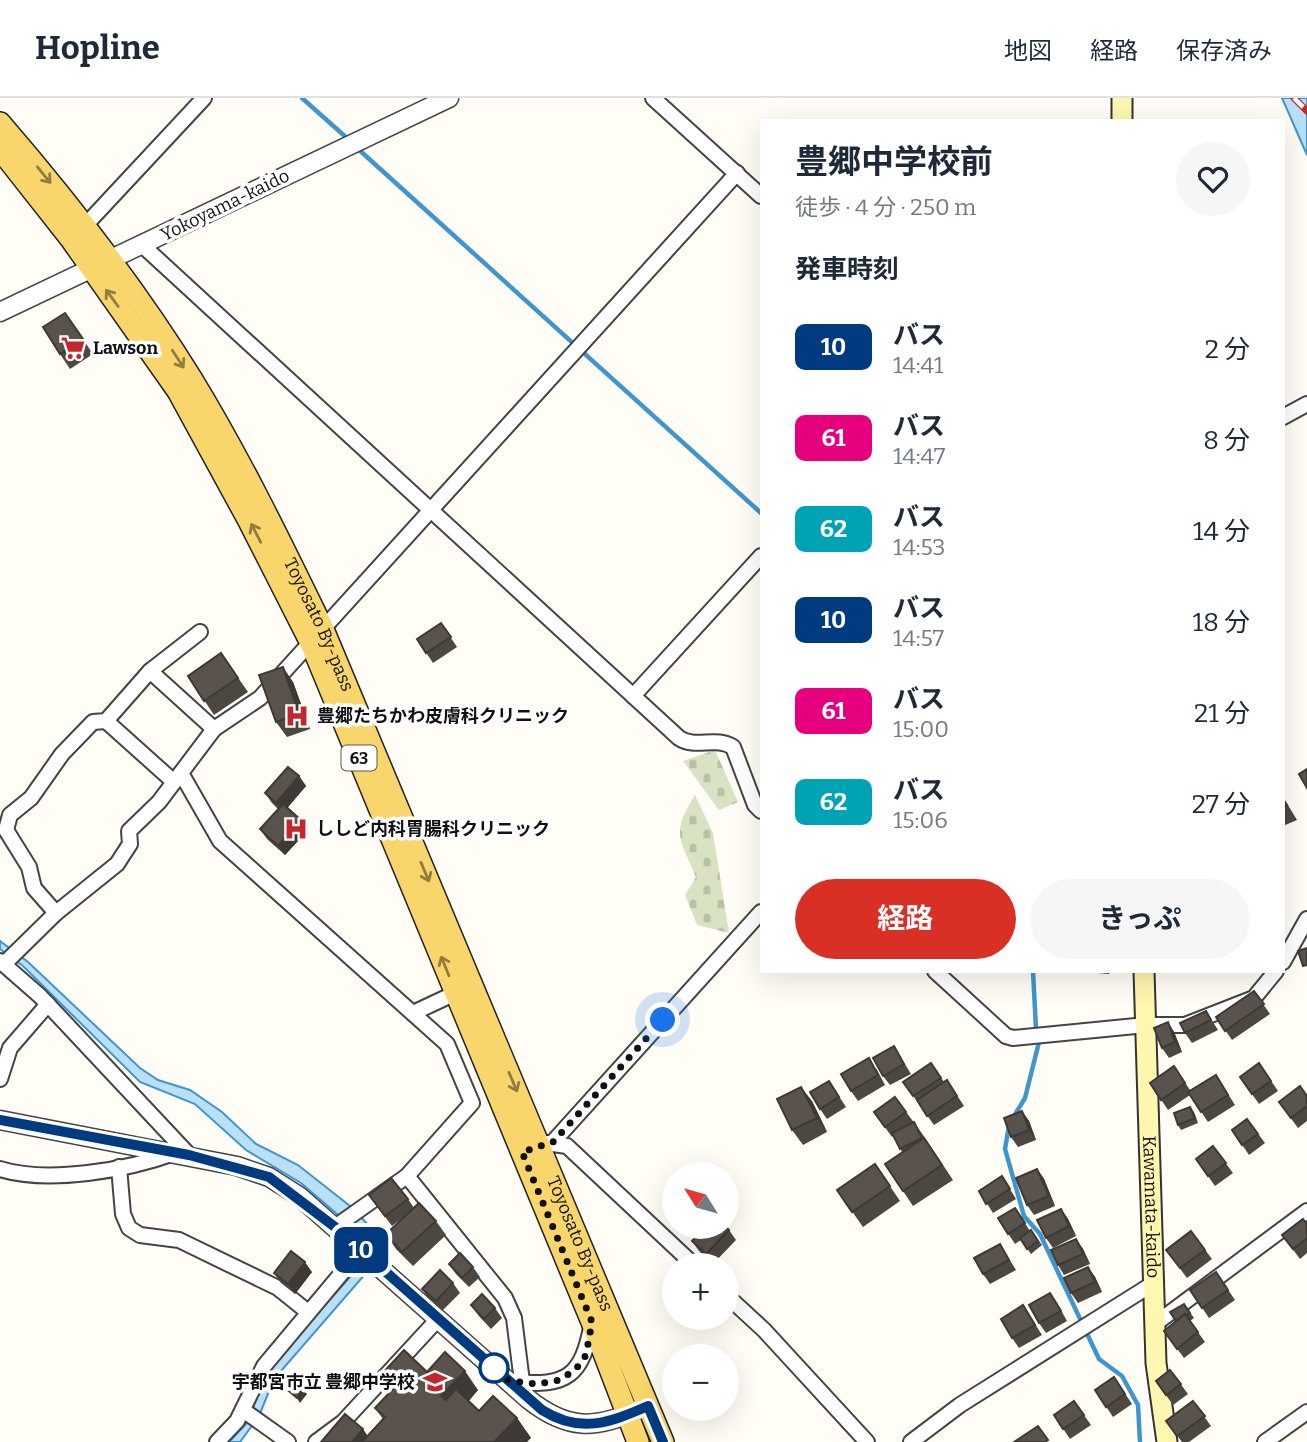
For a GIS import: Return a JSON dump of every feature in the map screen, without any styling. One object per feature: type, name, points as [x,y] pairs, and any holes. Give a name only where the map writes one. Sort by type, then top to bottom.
[{"type":"main road","points":[[1122,98],[1122,119]]},
{"type":"main road","name":"Toyosato By-pass","points":[[0,123],[100,265],[178,391],[249,521],[317,635],[464,989],[538,1146],[648,1406]]},
{"type":"main road","name":"Toyosato By-pass","points":[[0,149],[78,232]]},
{"type":"main road","name":"Kawamata-kaido","points":[[1144,973],[1156,1363],[1167,1442]]},
{"type":"main road","name":"Toyosato By-pass","points":[[538,1146],[592,1322],[626,1416]]},
{"type":"main road","name":"63","points":[[648,1406],[663,1442]]},
{"type":"main road","name":"63","points":[[626,1416],[638,1442]]},
{"type":"street","points":[[78,232],[204,98]]},
{"type":"street","name":"Yokoyama-kaido","points":[[0,312],[449,98]]},
{"type":"street","points":[[653,98],[760,195]]},
{"type":"street","points":[[182,1154],[48,1004],[2,963],[56,913],[117,864],[130,844],[129,831],[159,802],[214,729],[260,698],[737,173]]},
{"type":"street","points":[[142,245],[687,743],[725,742],[733,747],[751,795],[760,809]]},
{"type":"street","points":[[1285,416],[1307,404]]},
{"type":"street","points":[[633,696],[760,557]]},
{"type":"street","points":[[106,721],[150,671],[200,632]]},
{"type":"street","points":[[150,671],[214,729]]},
{"type":"street","points":[[56,913],[34,888],[29,867],[6,830],[10,815],[31,797],[62,754],[93,722],[106,721],[178,777],[220,841],[447,1044],[472,1103],[407,1176],[335,1227]]},
{"type":"street","points":[[538,1146],[760,913]]},
{"type":"street","points":[[1285,958],[1307,919]]},
{"type":"street","points":[[937,973],[1006,1036],[1013,1038],[1146,1024],[1185,1025],[1254,998],[1274,973]]},
{"type":"street","points":[[413,1013],[464,989]]},
{"type":"street","points":[[0,1079],[10,1048],[48,1004]]},
{"type":"street","points":[[0,1120],[182,1154],[269,1177],[335,1227],[515,1382],[542,1410],[572,1424],[602,1422],[626,1416],[648,1406]]},
{"type":"street","points":[[538,1146],[567,1146],[681,1253]]},
{"type":"street","points":[[0,1169],[61,1175],[144,1164],[182,1154]]},
{"type":"street","points":[[119,1167],[123,1214],[129,1228],[140,1235],[179,1240],[278,1288],[308,1312]]},
{"type":"street","points":[[407,1176],[505,1298],[514,1318],[515,1382]]},
{"type":"street","points":[[1155,1324],[1307,1211]]},
{"type":"street","points":[[218,1442],[243,1410],[264,1366],[361,1250]]},
{"type":"street","points":[[911,1442],[960,1405],[1154,1283]]},
{"type":"street","points":[[739,1307],[764,1330],[867,1442]]},
{"type":"street","points":[[316,1442],[343,1422],[439,1319]]},
{"type":"street","points":[[515,1382],[538,1384],[560,1380],[576,1369],[586,1355],[592,1322]]},
{"type":"street","points":[[243,1410],[288,1442]]},
{"type":"street","points":[[1265,1442],[1307,1412]]},
{"type":"green space","points":[[715,750],[738,802],[719,810],[683,761]]},
{"type":"green space","points":[[695,795],[713,833],[729,933],[697,925],[685,895],[696,877],[682,844],[680,828]]},
{"type":"water","points":[[1282,98],[1307,98],[1307,155]]},
{"type":"water","points":[[0,941],[28,962],[140,1068],[158,1080],[190,1090],[222,1112],[256,1144],[298,1165],[350,1206],[382,1239],[367,1272],[274,1379],[259,1416],[240,1442],[229,1442],[248,1422],[267,1370],[359,1267],[365,1244],[359,1233],[301,1183],[246,1150],[195,1104],[140,1082],[23,966],[0,949]]},
{"type":"building","points":[[65,313],[83,339],[60,354],[43,327]]},
{"type":"building","points":[[441,623],[451,637],[426,653],[417,639]]},
{"type":"building","points":[[221,653],[238,678],[204,701],[188,676]]},
{"type":"building","points":[[283,667],[299,714],[276,722],[259,675]]},
{"type":"building","points":[[288,767],[299,776],[276,803],[265,793]]},
{"type":"building","points":[[1307,769],[1307,788],[1299,774]]},
{"type":"building","points":[[283,804],[301,820],[278,846],[260,829]]},
{"type":"building","points":[[1307,948],[1307,965],[1303,966],[1298,951]]},
{"type":"building","points":[[1254,991],[1264,1004],[1225,1031],[1216,1017]]},
{"type":"building","points":[[1206,1011],[1211,1020],[1185,1033],[1180,1023]]},
{"type":"building","points":[[1168,1022],[1175,1042],[1162,1048],[1154,1028]]},
{"type":"building","points":[[894,1046],[904,1064],[883,1076],[873,1058]]},
{"type":"building","points":[[869,1058],[878,1075],[851,1091],[841,1074]]},
{"type":"building","points":[[931,1063],[941,1078],[913,1096],[903,1082]]},
{"type":"building","points":[[1259,1063],[1271,1081],[1252,1094],[1240,1077]]},
{"type":"building","points":[[1174,1066],[1185,1083],[1161,1100],[1150,1083]]},
{"type":"building","points":[[1216,1075],[1228,1095],[1201,1112],[1188,1092]]},
{"type":"building","points":[[947,1080],[957,1096],[927,1116],[917,1100]]},
{"type":"building","points":[[829,1081],[839,1097],[820,1109],[810,1092]]},
{"type":"building","points":[[1300,1086],[1307,1096],[1307,1106],[1291,1118],[1279,1102]]},
{"type":"building","points":[[801,1087],[817,1118],[792,1130],[777,1099]]},
{"type":"building","points":[[895,1097],[906,1112],[885,1127],[874,1112]]},
{"type":"building","points":[[1190,1107],[1195,1118],[1178,1125],[1174,1113]]},
{"type":"building","points":[[1022,1111],[1029,1130],[1011,1137],[1004,1118]]},
{"type":"building","points":[[1247,1119],[1258,1134],[1242,1145],[1232,1130]]},
{"type":"building","points":[[914,1122],[922,1138],[900,1149],[892,1133]]},
{"type":"building","points":[[924,1138],[942,1165],[903,1191],[885,1164]]},
{"type":"building","points":[[1213,1146],[1226,1163],[1208,1176],[1196,1159]]},
{"type":"building","points":[[875,1164],[890,1186],[852,1212],[837,1190]]},
{"type":"building","points":[[1037,1169],[1049,1196],[1027,1205],[1016,1178]]},
{"type":"building","points":[[1002,1176],[1010,1189],[986,1204],[979,1191]]},
{"type":"building","points":[[391,1178],[408,1199],[385,1216],[369,1195]]},
{"type":"building","points":[[419,1203],[436,1221],[402,1252],[386,1234]]},
{"type":"building","points":[[1015,1208],[1025,1223],[1008,1234],[998,1218]]},
{"type":"building","points":[[1061,1209],[1069,1226],[1046,1238],[1037,1220]]},
{"type":"building","points":[[1303,1219],[1307,1224],[1307,1238],[1293,1249],[1282,1235]]},
{"type":"building","points":[[1031,1230],[1038,1241],[1027,1249],[1020,1238]]},
{"type":"building","points":[[1191,1231],[1205,1250],[1180,1268],[1166,1250]]},
{"type":"building","points":[[694,1239],[720,1239],[707,1253],[692,1241]]},
{"type":"building","points":[[1076,1239],[1083,1254],[1058,1265],[1051,1250]]},
{"type":"building","points":[[1000,1244],[1009,1260],[983,1274],[974,1258]]},
{"type":"building","points":[[291,1251],[305,1262],[288,1284],[274,1273]]},
{"type":"building","points":[[460,1253],[473,1267],[462,1278],[449,1264]]},
{"type":"building","points":[[1088,1267],[1095,1282],[1071,1293],[1064,1278]]},
{"type":"building","points":[[440,1270],[453,1283],[436,1301],[422,1289]]},
{"type":"building","points":[[1216,1272],[1228,1290],[1202,1308],[1190,1290]]},
{"type":"building","points":[[1050,1293],[1061,1311],[1039,1323],[1029,1305]]},
{"type":"building","points":[[482,1294],[495,1308],[484,1319],[471,1305]]},
{"type":"building","points":[[1184,1304],[1190,1313],[1176,1321],[1170,1312]]},
{"type":"building","points":[[1023,1305],[1035,1325],[1012,1338],[1001,1319]]},
{"type":"building","points":[[1185,1314],[1198,1332],[1177,1349],[1164,1331]]},
{"type":"building","name":"宇都宮市立 豊郷中学校","points":[[404,1350],[427,1372],[445,1352],[465,1371],[441,1396],[446,1400],[456,1389],[479,1411],[493,1396],[517,1418],[494,1442],[362,1442],[385,1417],[375,1408],[393,1389],[380,1376]]},
{"type":"building","points":[[1170,1370],[1181,1384],[1166,1395],[1156,1381]]},
{"type":"building","points":[[1114,1377],[1125,1394],[1106,1407],[1095,1390]]},
{"type":"building","points":[[295,1383],[303,1389],[297,1398],[289,1391]]},
{"type":"building","points":[[1074,1401],[1084,1415],[1063,1429],[1054,1415]]},
{"type":"building","points":[[1193,1401],[1205,1416],[1177,1436],[1166,1421]]},
{"type":"building","points":[[345,1414],[363,1429],[352,1442],[321,1442]]},
{"type":"building","points":[[1038,1426],[1048,1440],[1014,1442]]},
{"type":"waterway","points":[[302,98],[348,139]]},
{"type":"waterway","points":[[357,148],[760,512]]},
{"type":"waterway","points":[[1033,973],[1036,1029],[1040,1030]]},
{"type":"waterway","points":[[1013,1118],[1025,1098],[1040,1038]]},
{"type":"waterway","points":[[1009,1126],[1005,1149],[1024,1216],[1040,1234],[1099,1359],[1122,1376],[1138,1405],[1140,1442]]},
{"type":"railway","points":[[1294,98],[1307,111]]},
{"type":"bus line","name":"10","points":[[0,1120],[189,1155],[237,1166],[269,1177],[299,1196],[542,1410],[556,1419],[572,1424],[588,1424],[626,1416],[648,1406],[663,1442]]},
{"type":"place","name":"Lawson","points":[[73,348]]},
{"type":"place","name":"豊郷たちかわ皮膚科クリニック","points":[[297,716]]},
{"type":"place","name":"ししど内科胃腸科クリニック","points":[[296,829]]},
{"type":"place","name":"宇都宮市立 豊郷中学校","points":[[435,1382]]},
{"type":"route","points":[[494,1368],[491,1366],[509,1381],[538,1384],[560,1380],[576,1369],[586,1355],[592,1322],[522,1152],[553,1142],[663,1020]]}]
